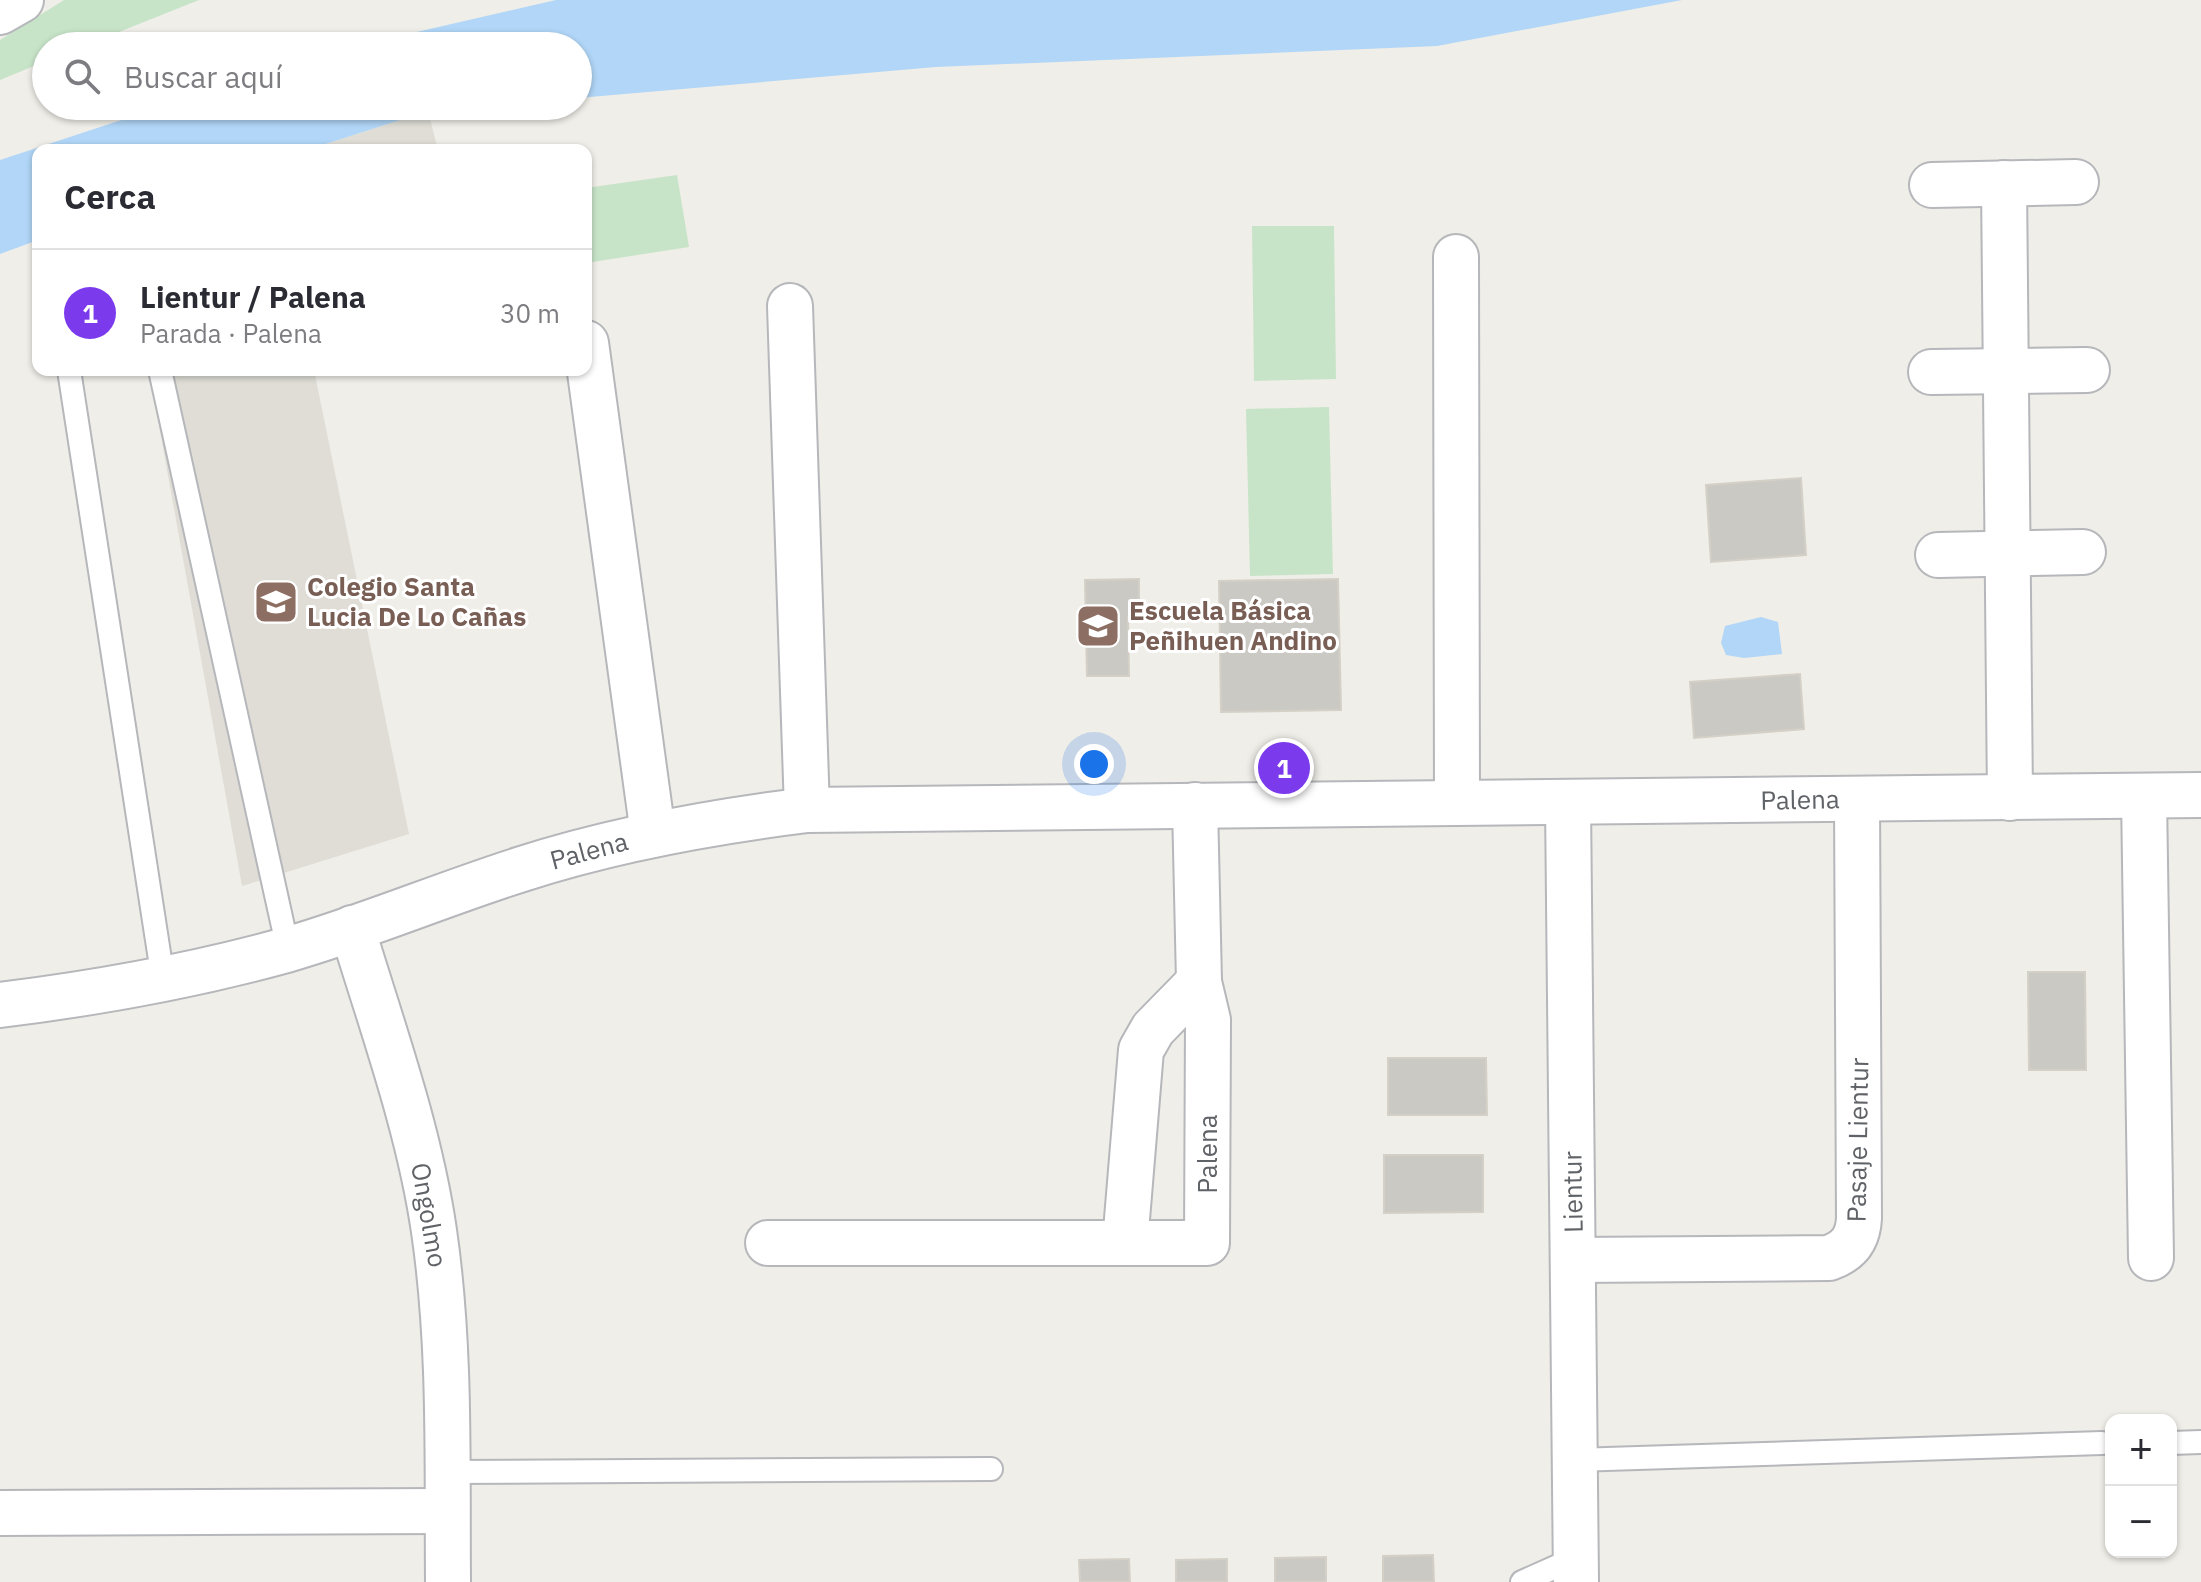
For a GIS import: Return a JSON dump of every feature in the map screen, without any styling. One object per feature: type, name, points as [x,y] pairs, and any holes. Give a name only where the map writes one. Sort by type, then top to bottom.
[{"type":"street","points":[[0,12],[21,0]]},
{"type":"street","points":[[1932,185],[2076,182]]},
{"type":"street","points":[[2004,183],[2010,798]]},
{"type":"street","points":[[1456,257],[1457,803]]},
{"type":"street","points":[[790,306],[807,810]]},
{"type":"street","points":[[1931,372],[2087,370]]},
{"type":"street","points":[[591,376],[653,834]]},
{"type":"street","points":[[1938,555],[2083,552]]},
{"type":"street","name":"Palena","points":[[0,1005],[96,993],[288,949],[523,869],[653,834],[807,810],[2201,795]]},
{"type":"street","points":[[2144,796],[2151,1258]]},
{"type":"street","name":"Pasaje Lientur","points":[[1574,1260],[1818,1259],[1839,1255],[1855,1240],[1859,1218],[1857,799]]},
{"type":"street","name":"Lientur","points":[[1568,803],[1576,1570]]},
{"type":"street","name":"Palena","points":[[768,1243],[1207,1243],[1208,1020],[1199,982],[1195,805]]},
{"type":"street","name":"Ongolmo","points":[[352,928],[419,1153],[434,1230],[446,1349],[448,1582]]},
{"type":"street","points":[[1125,1243],[1141,1050],[1153,1029],[1199,982]]},
{"type":"street","points":[[0,1513],[447,1492]]},
{"type":"lane","points":[[70,376],[163,979]]},
{"type":"lane","points":[[161,376],[288,949]]},
{"type":"lane","points":[[2177,1443],[2201,1442]]},
{"type":"lane","points":[[1575,1460],[2102,1443]]},
{"type":"lane","points":[[447,1492],[991,1469]]},
{"type":"lane","points":[[1522,1582],[1576,1570]]},
{"type":"shaded area","points":[[400,120],[430,120],[436,144],[326,144]]},
{"type":"shaded area","name":"Colegio Santa Lucia De Lo Cañas","points":[[150,376],[315,376],[409,834],[242,886]]},
{"type":"green space","points":[[64,0],[199,0],[119,32],[32,32],[32,67],[0,80],[0,40]]},
{"type":"green space","points":[[677,175],[689,247],[592,262],[592,187]]},
{"type":"green space","points":[[1252,226],[1334,226],[1336,379],[1254,381]]},
{"type":"green space","points":[[1329,407],[1333,574],[1250,576],[1246,409]]},
{"type":"water","points":[[556,0],[1682,0],[1437,46],[936,67],[592,97],[592,32],[417,32]]},
{"type":"water","points":[[121,120],[400,120],[326,144],[49,144]]},
{"type":"water","points":[[32,149],[32,242],[0,254],[0,160]]},
{"type":"water","points":[[1761,617],[1778,622],[1782,654],[1744,658],[1726,655],[1721,643],[1725,626]]},
{"type":"building","points":[[1801,478],[1806,555],[1711,562],[1706,485]]},
{"type":"building","points":[[1139,579],[1139,617],[1128,617],[1129,676],[1087,676],[1085,580]]},
{"type":"building","points":[[1338,579],[1341,710],[1221,712],[1219,581]]},
{"type":"building","points":[[1800,674],[1804,729],[1694,738],[1690,682]]},
{"type":"building","points":[[2028,972],[2085,972],[2086,1070],[2029,1070]]},
{"type":"building","points":[[1388,1058],[1486,1058],[1487,1115],[1388,1115]]},
{"type":"building","points":[[1384,1155],[1483,1155],[1483,1212],[1384,1213]]},
{"type":"building","points":[[1433,1555],[1434,1582],[1383,1582],[1383,1556]]},
{"type":"building","points":[[1326,1557],[1326,1582],[1275,1582],[1275,1558]]},
{"type":"building","points":[[1129,1559],[1130,1582],[1080,1582],[1079,1560]]},
{"type":"building","points":[[1227,1559],[1227,1582],[1176,1582],[1176,1560]]},
{"type":"place","name":"Colegio Santa Lucia De Lo Cañas","points":[[276,602]]},
{"type":"place","name":"Escuela Básica Peñihuen Andino","points":[[1098,626]]},
{"type":"place","name":"Lientur / Palena","points":[[1284,768]]}]
